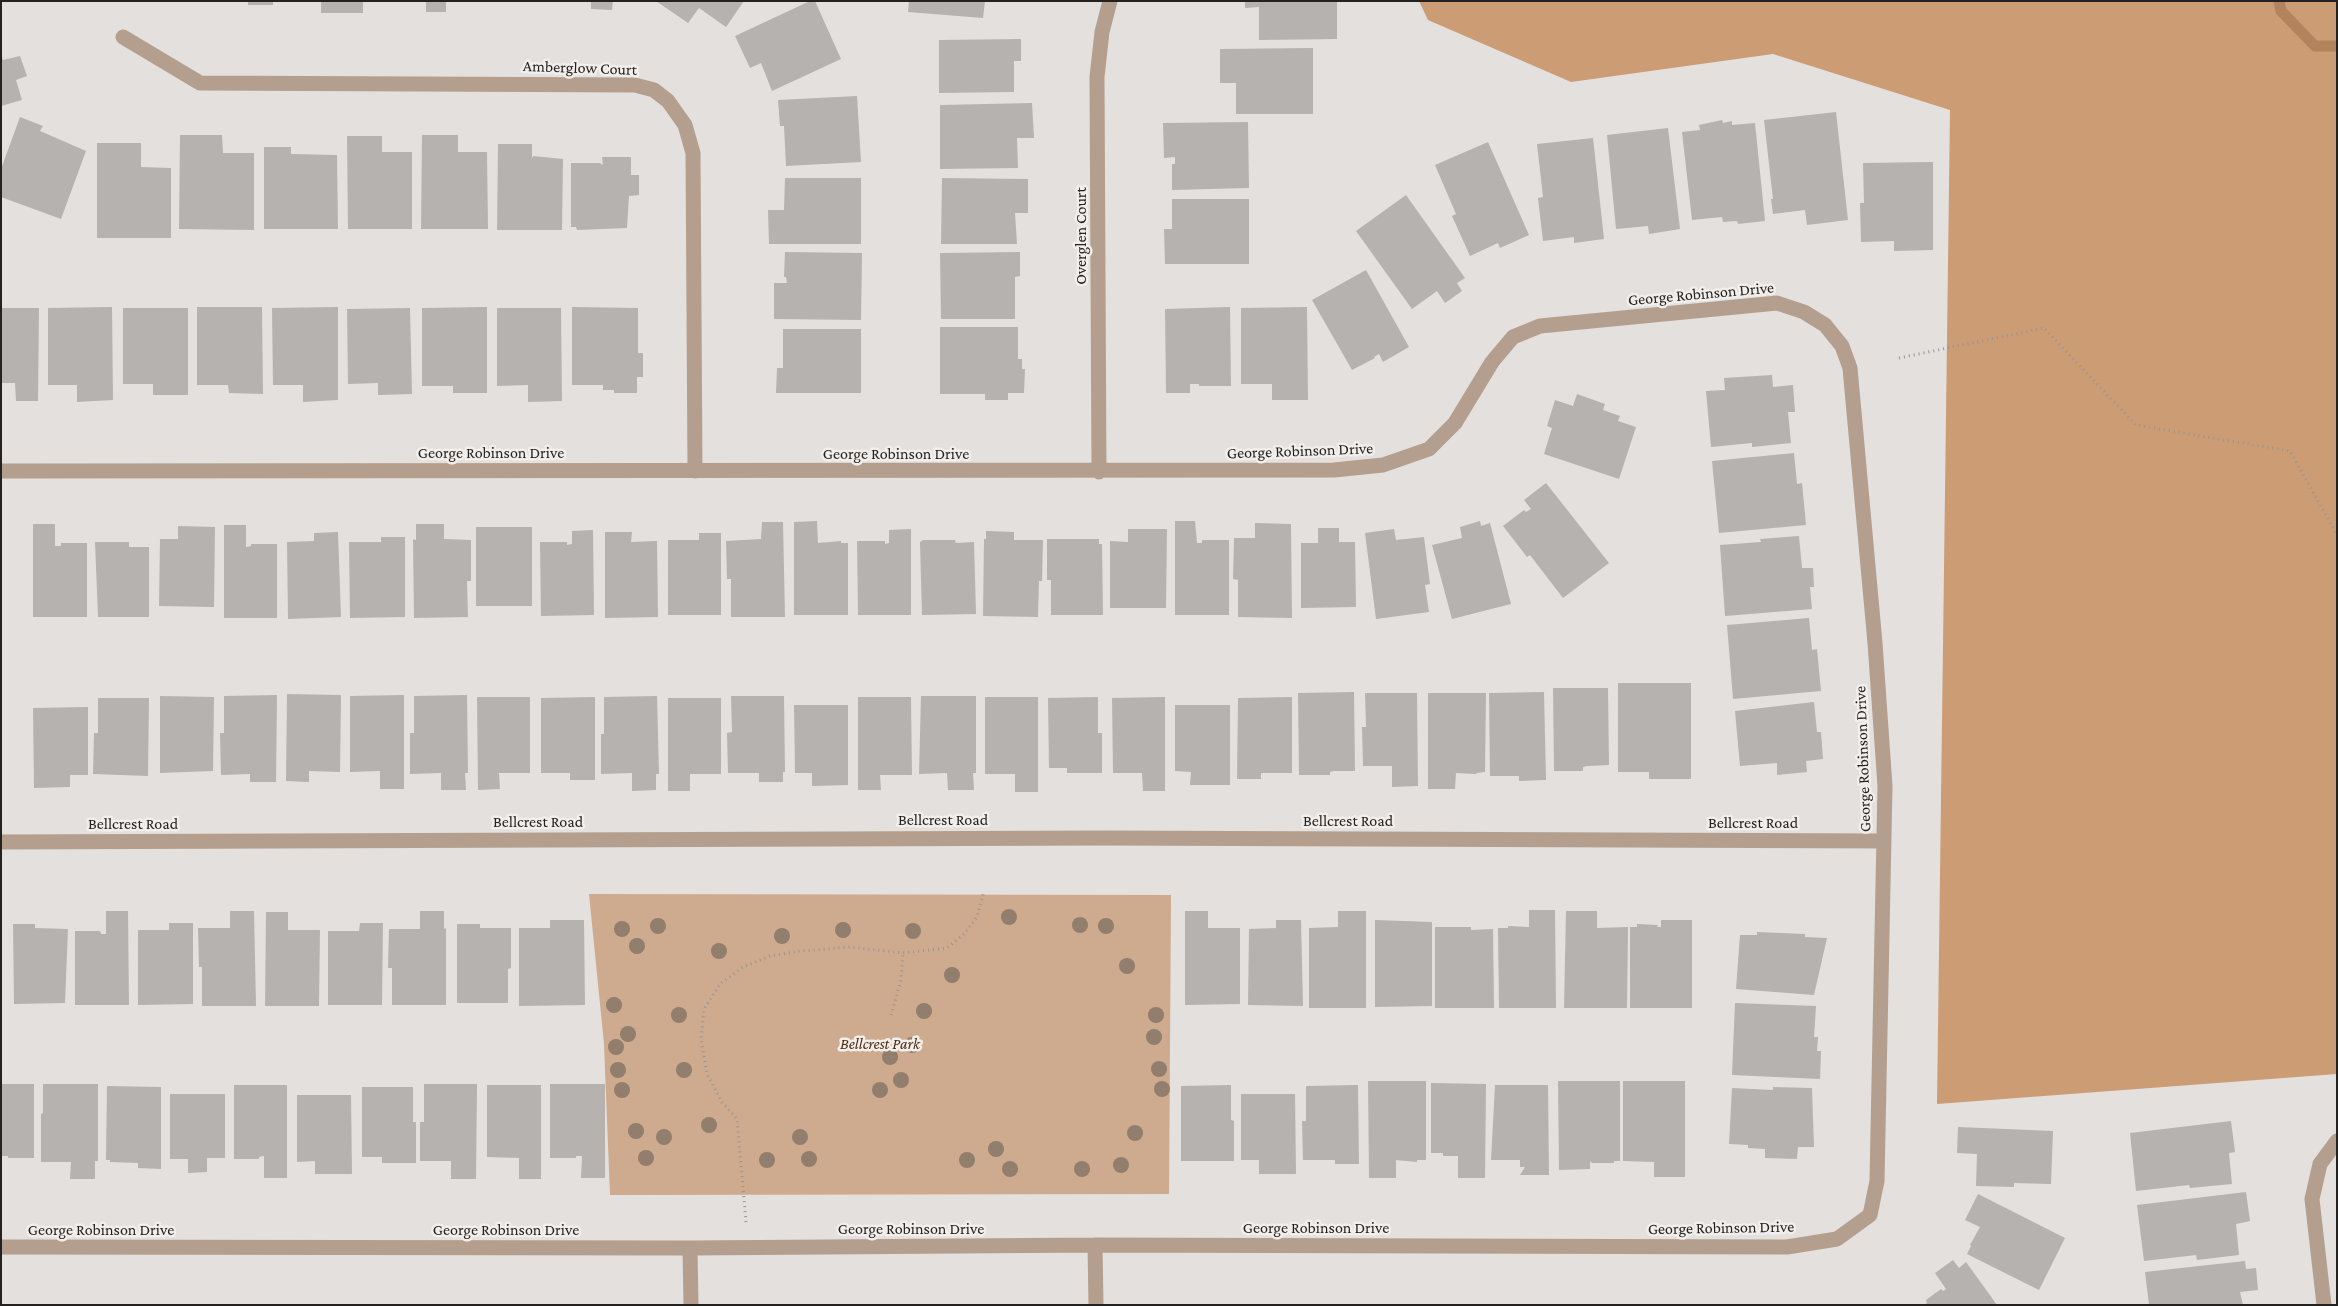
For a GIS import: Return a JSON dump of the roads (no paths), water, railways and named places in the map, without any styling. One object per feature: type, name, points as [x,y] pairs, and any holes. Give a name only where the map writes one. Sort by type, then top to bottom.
[{"type":"street","name":"Overglen Court","points":[[1099,472],[1097,77],[1102,32],[1110,1]]},
{"type":"street","name":"Amberglow Court","points":[[123,36],[200,83],[635,84],[654,90],[668,101],[685,125],[693,153],[695,471]]},
{"type":"street","name":"George Robinson Drive","points":[[1,471],[1099,472],[1334,470],[1383,465],[1429,449],[1455,423],[1492,362],[1513,337],[1540,326],[1776,302],[1804,312],[1825,325],[1842,346],[1850,368],[1875,643],[1885,786],[1877,1181],[1870,1215],[1837,1239],[1787,1247],[1095,1245],[690,1248],[1,1248]]},
{"type":"street","name":"Bellcrest Road","points":[[1,842],[1058,838],[1884,840]]},
{"type":"street","points":[[2324,1305],[2312,1199],[2320,1164],[2337,1141]]},
{"type":"street","points":[[1095,1245],[1096,1305]]},
{"type":"street","points":[[690,1248],[691,1305]]},
{"type":"waterway","points":[[2279,1],[2281,11],[2315,46],[2337,46]]},
{"type":"park label","name":"Bellcrest Park","points":[[880,1044]]}]
